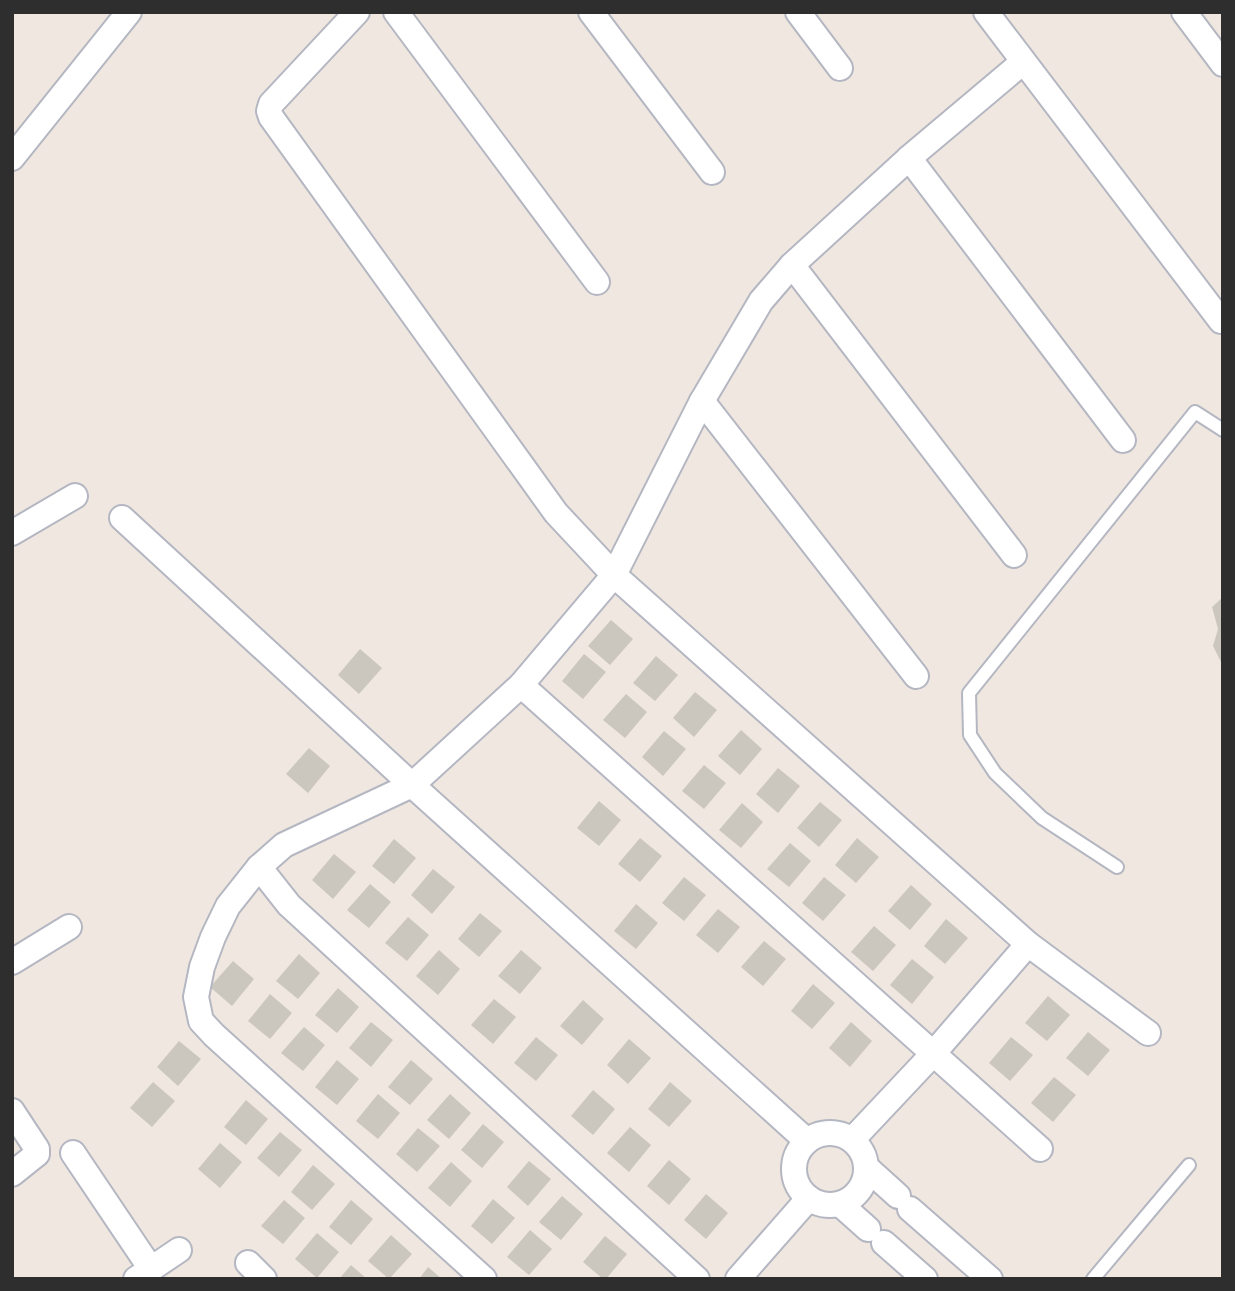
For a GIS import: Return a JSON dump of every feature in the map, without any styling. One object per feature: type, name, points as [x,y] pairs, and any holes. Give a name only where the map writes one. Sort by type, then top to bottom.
[{"type":"street","points":[[12,158],[129,12]]},
{"type":"street","points":[[357,12],[271,104],[271,117],[556,513],[614,575],[1028,944],[1148,1033]]},
{"type":"street","points":[[396,12],[597,282]]},
{"type":"street","points":[[591,12],[712,172]]},
{"type":"street","points":[[798,12],[840,68]]},
{"type":"street","points":[[986,12],[1221,321]]},
{"type":"street","points":[[1184,12],[1223,64]]},
{"type":"street","points":[[484,1279],[201,1021],[196,997],[212,937],[228,906],[259,867],[284,845],[412,785],[521,685],[614,575],[702,401],[761,301],[792,265],[909,158],[1023,62]]},
{"type":"street","points":[[909,158],[1123,440]]},
{"type":"street","points":[[792,265],[1014,555]]},
{"type":"street","points":[[702,401],[916,676]]},
{"type":"street","points":[[12,533],[75,496]]},
{"type":"street","points":[[122,518],[412,785],[807,1141]]},
{"type":"street","points":[[521,685],[1040,1149]]},
{"type":"street","points":[[259,867],[289,905],[697,1279]]},
{"type":"street","points":[[12,962],[69,927]]},
{"type":"street","points":[[852,1140],[932,1055],[1028,944]]},
{"type":"street","points":[[12,1111],[37,1149],[37,1154],[12,1174]]},
{"type":"street","points":[[837,1133],[852,1140],[862,1152],[867,1168],[864,1184],[854,1197],[840,1204],[824,1205],[808,1198],[798,1186],[794,1170],[797,1154],[807,1141],[821,1134],[837,1133]]},
{"type":"street","points":[[73,1153],[144,1274],[179,1250]]},
{"type":"street","points":[[867,1168],[989,1279]]},
{"type":"street","points":[[738,1279],[808,1198]]},
{"type":"street","points":[[840,1204],[925,1279]]},
{"type":"lane","points":[[1117,867],[1042,818],[995,773],[970,734],[969,693],[1195,412],[1223,430]]},
{"type":"lane","points":[[1095,1278],[1189,1165]]},
{"type":"building","points":[[1223,597],[1223,666],[1213,646],[1218,629],[1212,607]]},
{"type":"building","points":[[611,620],[633,639],[610,665],[588,646]]},
{"type":"building","points":[[360,649],[382,668],[359,694],[338,675]]},
{"type":"building","points":[[584,654],[606,672],[583,699],[562,681]]},
{"type":"building","points":[[656,656],[678,675],[655,701],[633,683]]},
{"type":"building","points":[[695,692],[717,710],[694,737],[673,718]]},
{"type":"building","points":[[626,694],[647,712],[625,738],[603,720]]},
{"type":"building","points":[[741,730],[762,749],[740,775],[718,756]]},
{"type":"building","points":[[664,731],[686,749],[663,776],[642,757]]},
{"type":"building","points":[[309,748],[330,766],[308,793],[286,774]]},
{"type":"building","points":[[704,765],[726,783],[704,809],[682,791]]},
{"type":"building","points":[[778,768],[800,786],[778,813],[756,794]]},
{"type":"building","points":[[599,801],[621,820],[599,846],[577,828]]},
{"type":"building","points":[[820,802],[842,820],[819,847],[797,828]]},
{"type":"building","points":[[742,803],[763,822],[741,848],[719,830]]},
{"type":"building","points":[[640,838],[662,856],[640,882],[618,864]]},
{"type":"building","points":[[857,838],[879,857],[856,883],[835,865]]},
{"type":"building","points":[[394,839],[416,858],[394,884],[372,866]]},
{"type":"building","points":[[790,843],[811,861],[789,887],[767,869]]},
{"type":"building","points":[[334,854],[356,872],[333,899],[312,880]]},
{"type":"building","points":[[433,869],[455,887],[432,914],[411,895]]},
{"type":"building","points":[[684,877],[706,895],[684,921],[662,903]]},
{"type":"building","points":[[824,877],[846,895],[823,921],[802,903]]},
{"type":"building","points":[[370,884],[391,902],[369,928],[347,910]]},
{"type":"building","points":[[911,885],[932,904],[910,930],[888,911]]},
{"type":"building","points":[[636,904],[658,923],[636,949],[614,931]]},
{"type":"building","points":[[718,909],[740,927],[718,953],[696,935]]},
{"type":"building","points":[[480,913],[502,931],[479,957],[458,939]]},
{"type":"building","points":[[408,917],[429,935],[407,961],[385,943]]},
{"type":"building","points":[[946,919],[968,938],[945,964],[924,946]]},
{"type":"building","points":[[874,926],[896,945],[873,971],[851,952]]},
{"type":"building","points":[[764,941],[786,959],[763,986],[741,967]]},
{"type":"building","points":[[439,950],[460,969],[438,995],[416,976]]},
{"type":"building","points":[[521,950],[542,968],[520,994],[498,976]]},
{"type":"building","points":[[299,954],[320,973],[298,999],[276,981]]},
{"type":"building","points":[[912,959],[934,977],[912,1004],[890,985]]},
{"type":"building","points":[[233,961],[254,979],[232,1006],[210,987]]},
{"type":"building","points":[[813,984],[835,1003],[812,1029],[791,1011]]},
{"type":"building","points":[[338,988],[359,1007],[337,1033],[315,1015]]},
{"type":"building","points":[[270,994],[292,1013],[270,1039],[248,1021]]},
{"type":"building","points":[[1048,996],[1070,1015],[1047,1041],[1025,1023]]},
{"type":"building","points":[[494,999],[516,1017],[493,1044],[471,1025]]},
{"type":"building","points":[[583,1000],[604,1019],[582,1045],[560,1026]]},
{"type":"building","points":[[371,1022],[393,1040],[371,1067],[349,1048]]},
{"type":"building","points":[[851,1022],[872,1041],[850,1067],[829,1048]]},
{"type":"building","points":[[304,1027],[325,1045],[303,1071],[281,1053]]},
{"type":"building","points":[[1088,1032],[1110,1050],[1088,1076],[1066,1058]]},
{"type":"building","points":[[536,1037],[558,1055],[536,1081],[514,1063]]},
{"type":"building","points":[[1011,1037],[1033,1055],[1010,1081],[989,1063]]},
{"type":"building","points":[[629,1039],[651,1058],[628,1084],[607,1065]]},
{"type":"building","points":[[179,1041],[201,1059],[178,1086],[157,1067]]},
{"type":"building","points":[[337,1060],[359,1079],[337,1105],[315,1087]]},
{"type":"building","points":[[411,1060],[433,1079],[410,1105],[388,1087]]},
{"type":"building","points":[[1054,1077],[1076,1095],[1053,1122],[1031,1103]]},
{"type":"building","points":[[153,1082],[175,1101],[152,1127],[130,1108]]},
{"type":"building","points":[[670,1082],[692,1101],[669,1127],[648,1109]]},
{"type":"building","points":[[593,1090],[615,1109],[593,1135],[571,1116]]},
{"type":"building","points":[[378,1094],[400,1113],[378,1139],[356,1121]]},
{"type":"building","points":[[450,1094],[471,1113],[449,1139],[427,1120]]},
{"type":"building","points":[[246,1100],[268,1119],[246,1145],[224,1127]]},
{"type":"building","points":[[483,1124],[504,1142],[482,1168],[461,1150]]},
{"type":"building","points":[[630,1127],[651,1145],[629,1172],[607,1153]]},
{"type":"building","points":[[418,1128],[440,1146],[417,1172],[396,1154]]},
{"type":"building","points":[[280,1132],[302,1150],[279,1177],[257,1158]]},
{"type":"building","points":[[220,1143],[242,1162],[220,1188],[198,1169]]},
{"type":"building","points":[[669,1160],[691,1179],[669,1205],[647,1186]]},
{"type":"building","points":[[529,1161],[551,1179],[528,1206],[507,1187]]},
{"type":"building","points":[[451,1162],[472,1181],[450,1207],[428,1188]]},
{"type":"building","points":[[313,1165],[335,1184],[312,1210],[291,1192]]},
{"type":"building","points":[[706,1194],[728,1213],[706,1239],[684,1220]]},
{"type":"building","points":[[562,1196],[583,1214],[561,1240],[539,1222]]},
{"type":"building","points":[[493,1199],[515,1218],[492,1244],[471,1226]]},
{"type":"building","points":[[284,1200],[305,1218],[283,1244],[261,1226]]},
{"type":"building","points":[[351,1200],[373,1219],[351,1245],[329,1227]]},
{"type":"building","points":[[530,1230],[552,1249],[529,1275],[507,1257]]},
{"type":"building","points":[[317,1233],[339,1252],[317,1278],[295,1259]]},
{"type":"building","points":[[391,1235],[412,1254],[389,1279],[368,1261]]},
{"type":"building","points":[[605,1236],[627,1254],[606,1279],[603,1279],[583,1262]]},
{"type":"building","points":[[351,1265],[367,1279],[339,1279]]},
{"type":"building","points":[[428,1267],[442,1279],[419,1279]]}]
